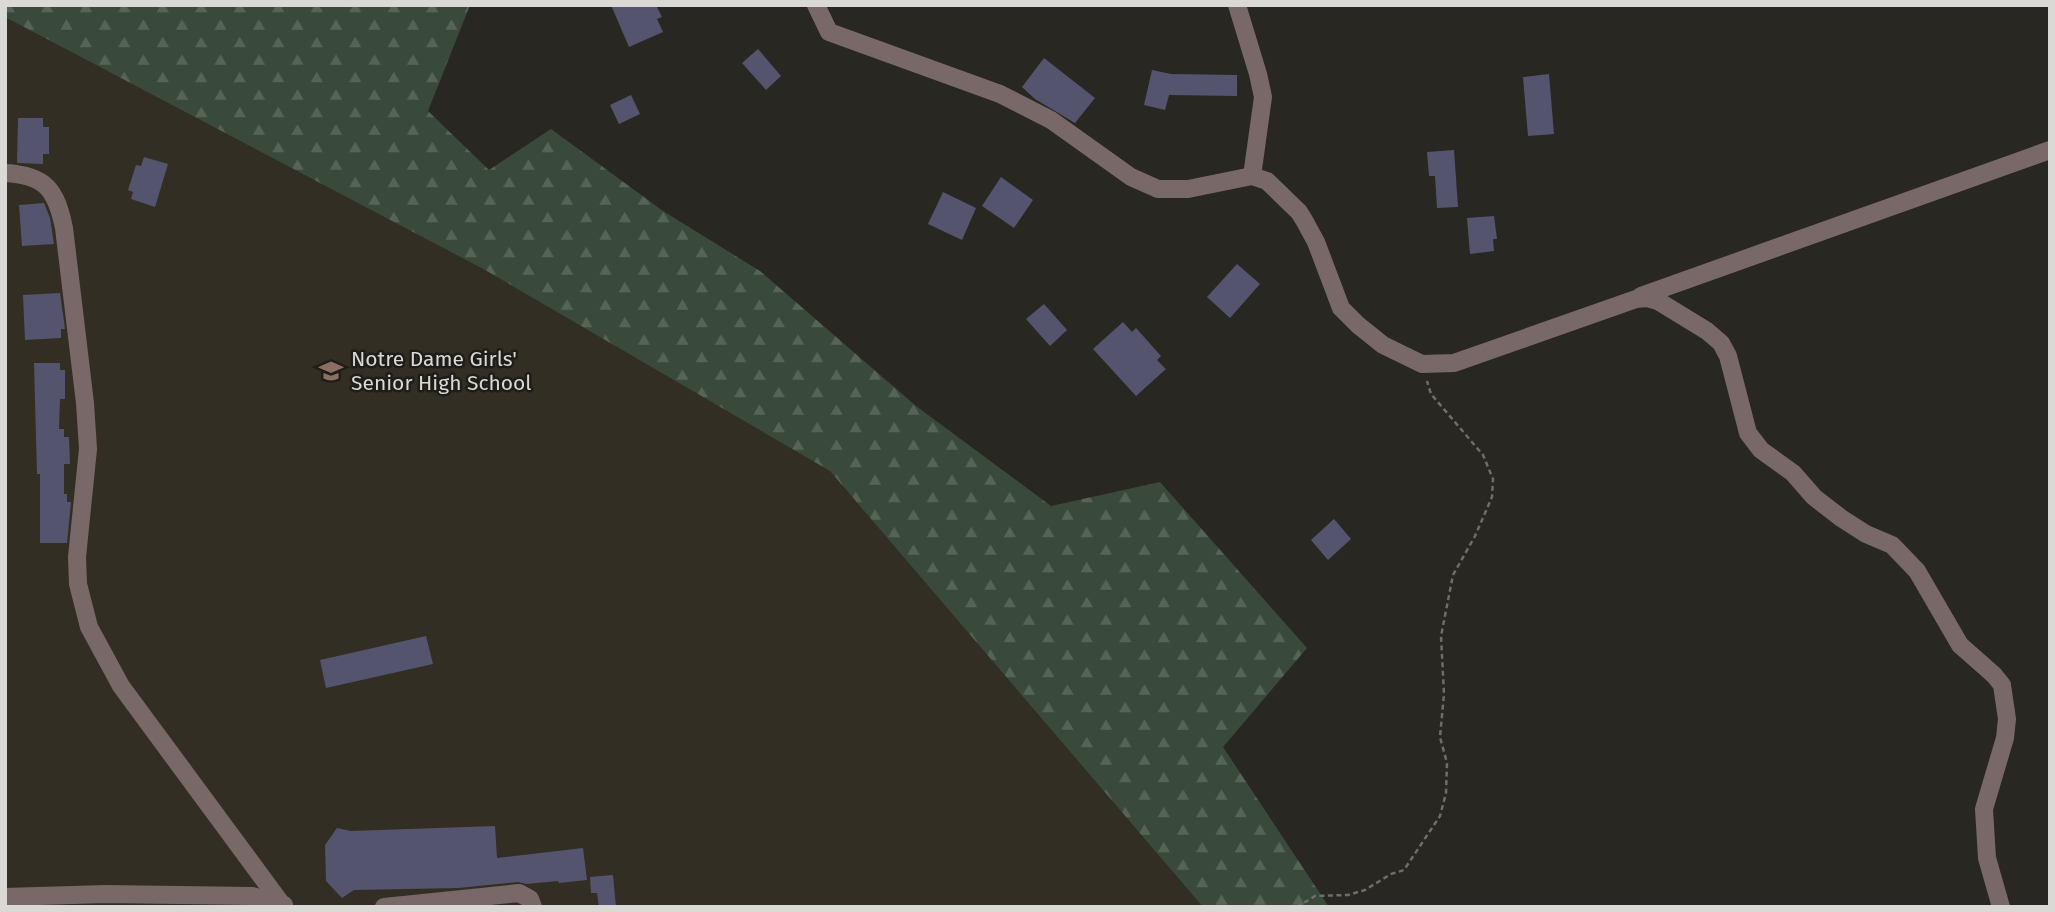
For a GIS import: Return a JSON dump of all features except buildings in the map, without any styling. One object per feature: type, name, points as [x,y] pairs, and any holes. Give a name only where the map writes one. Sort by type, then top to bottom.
[{"type":"street","points":[[816,5],[829,32],[1000,94],[1051,120],[1131,177],[1158,189],[1188,189],[1252,176],[1267,181],[1299,212],[1316,242],[1341,308],[1358,326],[1383,345],[1422,364],[1454,363],[2050,150]]},
{"type":"street","points":[[1237,5],[1263,97],[1252,176]]},
{"type":"street","points":[[5,173],[26,174],[42,182],[58,201],[64,228],[87,426],[88,449],[77,557],[78,584],[89,627],[121,685],[285,905]]},
{"type":"street","points":[[1636,299],[1658,301],[1707,331],[1721,343],[1728,356],[1748,433],[1761,450],[1793,473],[1814,497],[1841,518],[1866,534],[1892,545],[1917,571],[1960,645],[2002,685],[2007,719],[2005,738],[1984,809],[1987,858],[2001,907]]},
{"type":"street","points":[[384,907],[519,893],[530,899],[533,907]]},
{"type":"street","points":[[5,897],[106,894],[252,896],[285,905]]},
{"type":"path","points":[[1297,907],[1315,896],[1348,895],[1366,890],[1391,874],[1404,870],[1440,816],[1446,793],[1447,763],[1440,737],[1444,694],[1441,636],[1453,575],[1475,536],[1492,497],[1493,479],[1483,455],[1431,394],[1422,364]]},
{"type":"shaded area","name":"Notre Dame Girls' Senior High School","points":[[5,17],[485,270],[830,471],[1203,907],[5,907]]},
{"type":"green space","points":[[5,5],[470,5],[428,111],[489,170],[551,129],[663,211],[760,271],[916,406],[1051,506],[1160,482],[1307,648],[1223,747],[1329,907],[1203,907],[830,471],[485,270],[5,17]]},
{"type":"place","name":"Notre Dame Girls' Senior High School","points":[[331,371]]}]
